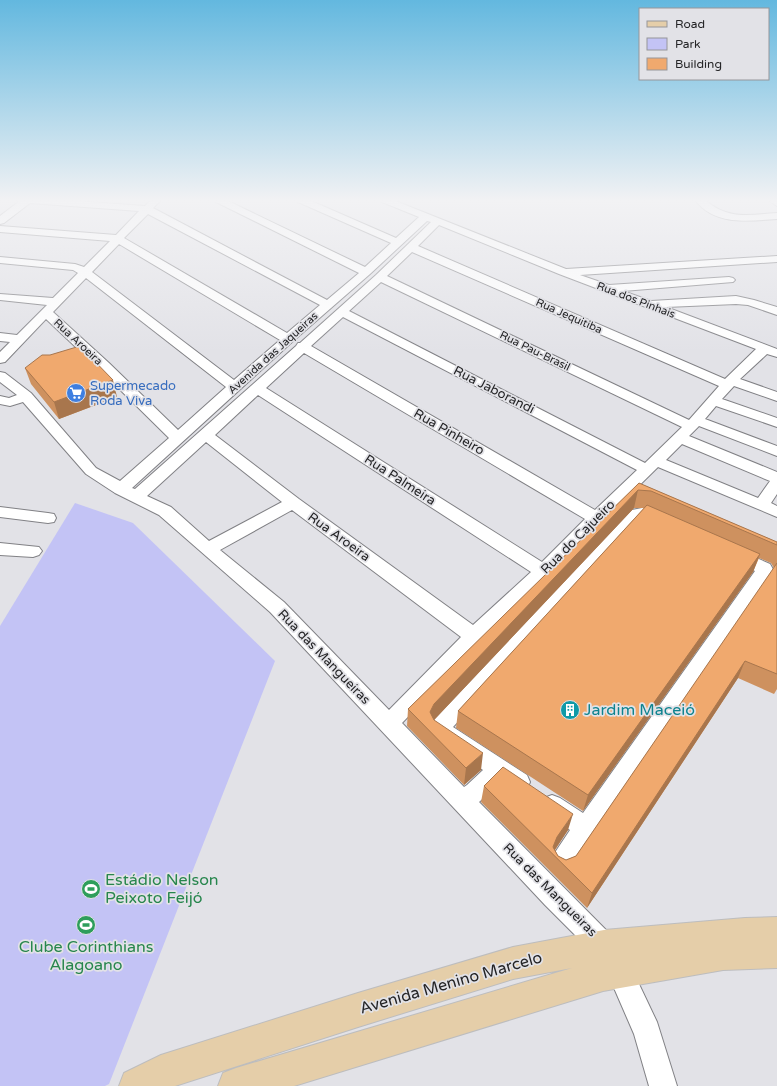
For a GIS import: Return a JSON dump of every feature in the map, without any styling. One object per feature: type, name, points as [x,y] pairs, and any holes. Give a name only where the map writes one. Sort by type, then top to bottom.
[{"type":"main road","name":"Avenida Menino Marcelo","points":[[236,1086],[603,974],[612,959],[745,934],[777,933]]},
{"type":"main road","name":"Avenida Menino Marcelo","points":[[137,1086],[161,1072],[513,962],[777,952]]},
{"type":"street","points":[[0,359],[105,251]]},
{"type":"street","points":[[138,251],[288,339]]},
{"type":"street","points":[[226,251],[328,305]]},
{"type":"street","points":[[322,251],[366,272]]},
{"type":"street","name":"Avenida das Jaqueiras","points":[[129,492],[178,439],[388,251]]},
{"type":"street","name":"Avenida das Jaqueiras","points":[[129,492],[206,435],[407,251]]},
{"type":"street","name":"Rua Jequitiba","points":[[420,251],[730,383],[777,396]]},
{"type":"street","name":"Rua dos Pinhais","points":[[510,251],[606,289],[771,351]]},
{"type":"street","points":[[563,272],[777,259]]},
{"type":"street","points":[[0,260],[75,267],[84,272],[235,388]]},
{"type":"street","name":"Rua Pau-Brasil","points":[[380,277],[689,428]]},
{"type":"street","points":[[606,289],[729,280]]},
{"type":"street","points":[[340,295],[358,296]]},
{"type":"street","points":[[0,297],[56,302]]},
{"type":"street","points":[[647,304],[736,300],[750,302],[777,311]]},
{"type":"street","name":"Rua Aroeira","points":[[46,312],[104,366],[178,439]]},
{"type":"street","name":"Rua Jaborandi","points":[[342,312],[651,465],[777,512]]},
{"type":"street","points":[[0,337],[20,339]]},
{"type":"street","name":"Rua Pinheiro","points":[[302,346],[596,518]]},
{"type":"street","name":"Rua do Cajueiro","points":[[388,724],[474,636],[543,572],[596,518],[641,484],[651,465],[689,428],[730,383],[771,351]]},
{"type":"street","name":"Rua das Mangueiras","points":[[2,382],[26,396],[91,471],[166,510],[208,549],[277,607],[388,724],[469,797],[554,896],[612,959]]},
{"type":"street","name":"Rua Palmeira","points":[[256,388],[543,572]]},
{"type":"street","points":[[0,400],[10,402],[26,396]]},
{"type":"street","points":[[714,401],[777,423]]},
{"type":"street","points":[[689,428],[777,451]]},
{"type":"street","points":[[689,428],[773,478]]},
{"type":"street","name":"Rua Aroeira","points":[[206,435],[293,503],[474,636]]},
{"type":"street","points":[[761,505],[773,478],[777,459]]},
{"type":"street","points":[[208,549],[293,503]]},
{"type":"street","points":[[0,512],[48,518]]},
{"type":"street","points":[[586,828],[441,730],[441,726],[638,514],[642,513],[678,529]]},
{"type":"street","points":[[0,548],[32,552]]},
{"type":"street","points":[[562,862],[765,571],[764,568],[721,549]]},
{"type":"street","points":[[469,797],[499,768]]},
{"type":"street","points":[[612,959],[647,1032],[663,1086]]},
{"type":"green space","name":"Clube Corinthians Alagoano","points":[[75,503],[133,523],[275,661],[109,1084],[105,1086],[0,1086],[0,626]]},
{"type":"building","points":[[80,346],[113,380],[54,402],[25,368],[42,355],[50,355]]},
{"type":"building","points":[[639,483],[777,542],[777,545],[651,491],[638,490],[434,704],[430,712],[434,720],[483,753],[466,768],[408,709]]},
{"type":"building","points":[[647,505],[760,554],[588,795],[458,711]]},
{"type":"building","points":[[777,563],[777,674],[745,661],[592,893],[484,786],[503,767],[573,814],[557,837],[553,847],[558,856],[566,860],[576,856]]},
{"type":"place","name":"Supermecado Roda Viva","points":[[76,393]]},
{"type":"place","name":"Jardim Maceió","points":[[570,710]]},
{"type":"place","name":"Estádio Nelson Peixoto Feijó","points":[[91,889]]},
{"type":"place","name":"Clube Corinthians Alagoano","points":[[86,925]]}]
